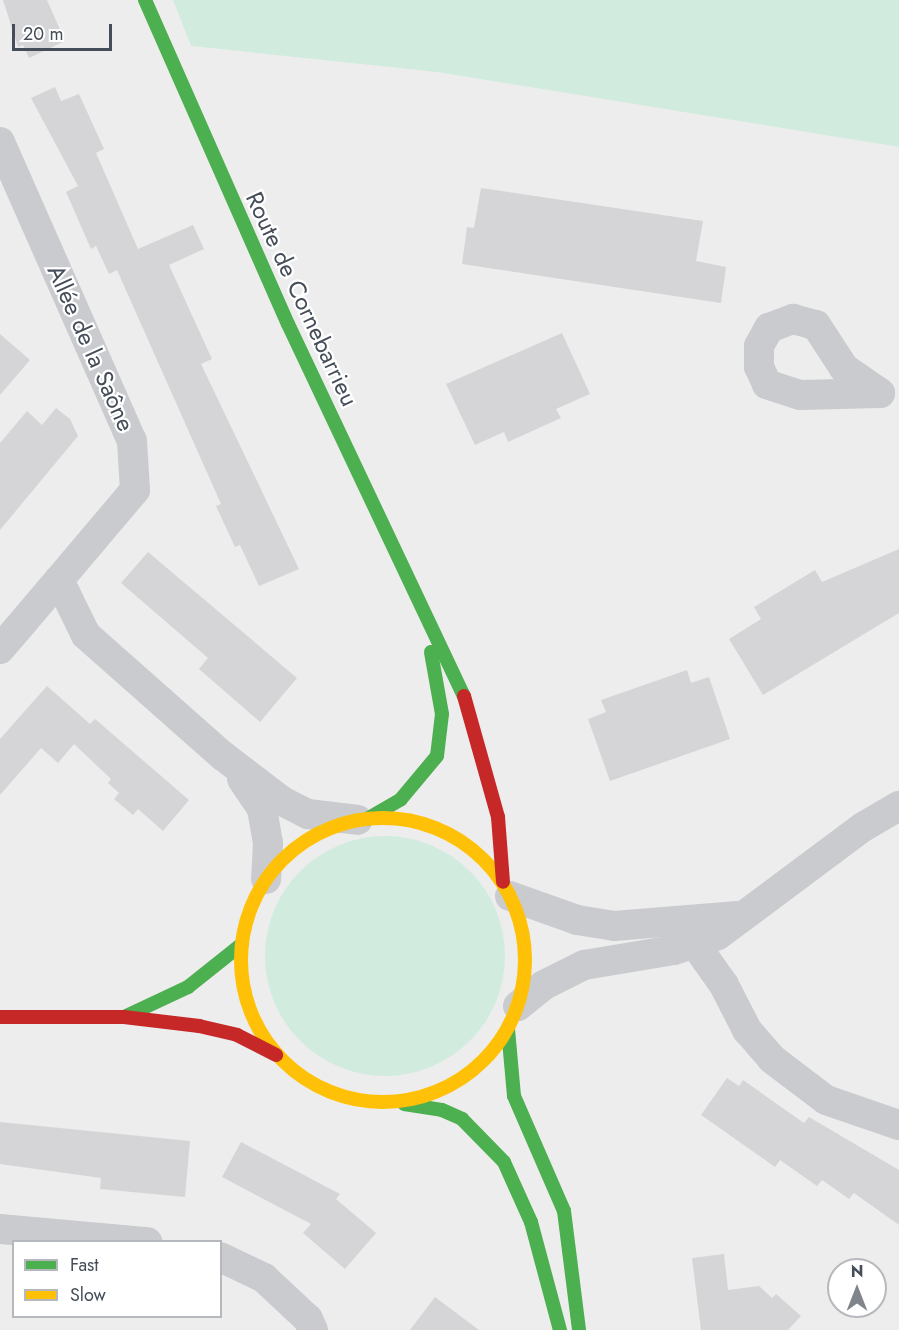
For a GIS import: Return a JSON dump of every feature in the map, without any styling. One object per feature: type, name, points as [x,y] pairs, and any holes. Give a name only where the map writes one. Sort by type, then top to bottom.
[{"type":"main road","name":"Route de Cornebarrieu","points":[[145,0],[224,184],[424,615],[466,700],[481,746],[498,817],[507,889],[526,955],[513,1017]]},
{"type":"main road","name":"Route de Cornebarrieu","points":[[280,1058],[248,1005],[242,944],[250,910],[266,879],[306,841],[362,820],[401,799],[437,756],[442,714],[424,615]]},
{"type":"main road","points":[[362,820],[411,821],[454,836],[489,864],[507,889]]},
{"type":"main road","points":[[124,1017],[188,987],[242,944]]},
{"type":"main road","points":[[0,1017],[124,1017],[237,1035],[280,1058],[325,1090],[379,1102],[442,1110],[462,1119],[493,1147],[531,1222],[560,1330]]},
{"type":"main road","points":[[379,1102],[430,1094],[454,1083],[493,1050],[513,1017]]},
{"type":"main road","points":[[513,1017],[514,1096],[554,1181],[566,1222],[579,1330]]},
{"type":"street","name":"Allée de la Saône","points":[[0,142],[132,441],[135,489],[0,649]]},
{"type":"street","points":[[59,580],[86,635],[222,756],[282,801],[308,814],[362,820]]},
{"type":"street","points":[[222,756],[262,809],[268,843],[266,879]]},
{"type":"street","points":[[513,1017],[544,985],[584,965],[695,944],[718,935],[855,833],[899,806]]},
{"type":"street","points":[[507,889],[577,920],[614,926],[700,921],[752,910]]},
{"type":"street","points":[[695,944],[747,1030],[772,1059],[843,1109],[899,1125]]},
{"type":"street","points":[[0,1229],[124,1240]]},
{"type":"street","points":[[222,1258],[264,1278],[308,1319],[313,1330]]},
{"type":"green space","points":[[173,0],[899,0],[899,147],[437,72],[191,46]]},
{"type":"green space","points":[[385,836],[408,839],[431,846],[470,871],[495,910],[502,933],[505,956],[502,979],[495,1002],[470,1041],[431,1066],[408,1073],[385,1076],[362,1073],[339,1066],[300,1041],[275,1002],[268,979],[265,956],[268,933],[275,910],[300,871],[339,846],[362,839]]},
{"type":"building","points":[[3,0],[47,0],[65,41],[29,58],[23,45],[18,47]]},
{"type":"building","points":[[55,87],[61,101],[79,94],[104,149],[96,153],[138,249],[193,225],[204,249],[169,265],[212,359],[201,364],[299,569],[259,586],[240,545],[235,547],[216,506],[221,504],[117,270],[109,274],[96,246],[91,249],[66,192],[78,186],[31,98]]},
{"type":"building","points":[[481,188],[703,221],[696,261],[726,267],[721,303],[462,264],[467,227],[474,228]]},
{"type":"building","points":[[562,333],[590,394],[556,409],[561,418],[508,442],[504,432],[475,445],[446,384]]},
{"type":"building","points":[[0,334],[30,360],[0,395]]},
{"type":"building","points":[[56,408],[70,419],[78,436],[0,530],[0,443],[27,411],[42,425]]},
{"type":"building","points":[[899,549],[899,613],[763,695],[729,639],[761,619],[754,607],[815,570],[822,582]]},
{"type":"building","points":[[148,552],[297,678],[260,722],[199,669],[208,658],[121,583]]},
{"type":"building","points":[[687,670],[691,683],[709,677],[730,739],[610,781],[588,719],[606,712],[601,700]]},
{"type":"building","points":[[47,686],[90,724],[95,719],[189,800],[163,831],[138,809],[133,815],[114,799],[119,793],[108,783],[111,779],[74,744],[58,763],[41,748],[0,795],[0,739]]},
{"type":"building","points":[[727,1078],[739,1086],[743,1080],[804,1123],[809,1117],[899,1170],[899,1225],[854,1193],[849,1199],[822,1180],[817,1186],[780,1160],[775,1167],[701,1115]]},
{"type":"building","points":[[0,1122],[190,1141],[185,1197],[100,1189],[101,1178],[0,1164]]},
{"type":"building","points":[[241,1142],[340,1194],[336,1199],[376,1233],[345,1269],[303,1233],[311,1224],[222,1177]]},
{"type":"building","points":[[724,1254],[728,1290],[759,1286],[772,1298],[776,1294],[801,1316],[788,1330],[701,1330],[692,1258]]},
{"type":"building","points":[[435,1297],[479,1330],[410,1330]]},
{"type":"traffic: fast","points":[[145,0],[288,324],[464,696]]},
{"type":"traffic: fast","points":[[367,819],[401,799],[437,756],[442,714],[431,652]]},
{"type":"traffic: fast","points":[[124,1017],[188,987],[242,944]]},
{"type":"traffic: fast","points":[[508,1029],[514,1096],[564,1211],[579,1330]]},
{"type":"traffic: fast","points":[[404,1104],[442,1110],[462,1119],[504,1162],[531,1222],[560,1330]]},
{"type":"traffic: slow","points":[[383,818],[424,824],[450,835],[473,850],[493,870],[508,893],[519,919],[525,960],[519,1001],[508,1027],[493,1050],[473,1070],[450,1085],[424,1096],[383,1102],[342,1096],[316,1085],[293,1070],[273,1050],[258,1027],[247,1001],[241,960],[247,919],[258,893],[273,870],[293,850],[316,835],[342,824],[383,818]]},
{"type":"traffic: jam","points":[[464,696],[498,817],[503,882]]},
{"type":"traffic: jam","points":[[0,1017],[124,1017],[199,1026],[237,1035],[276,1055]]}]
